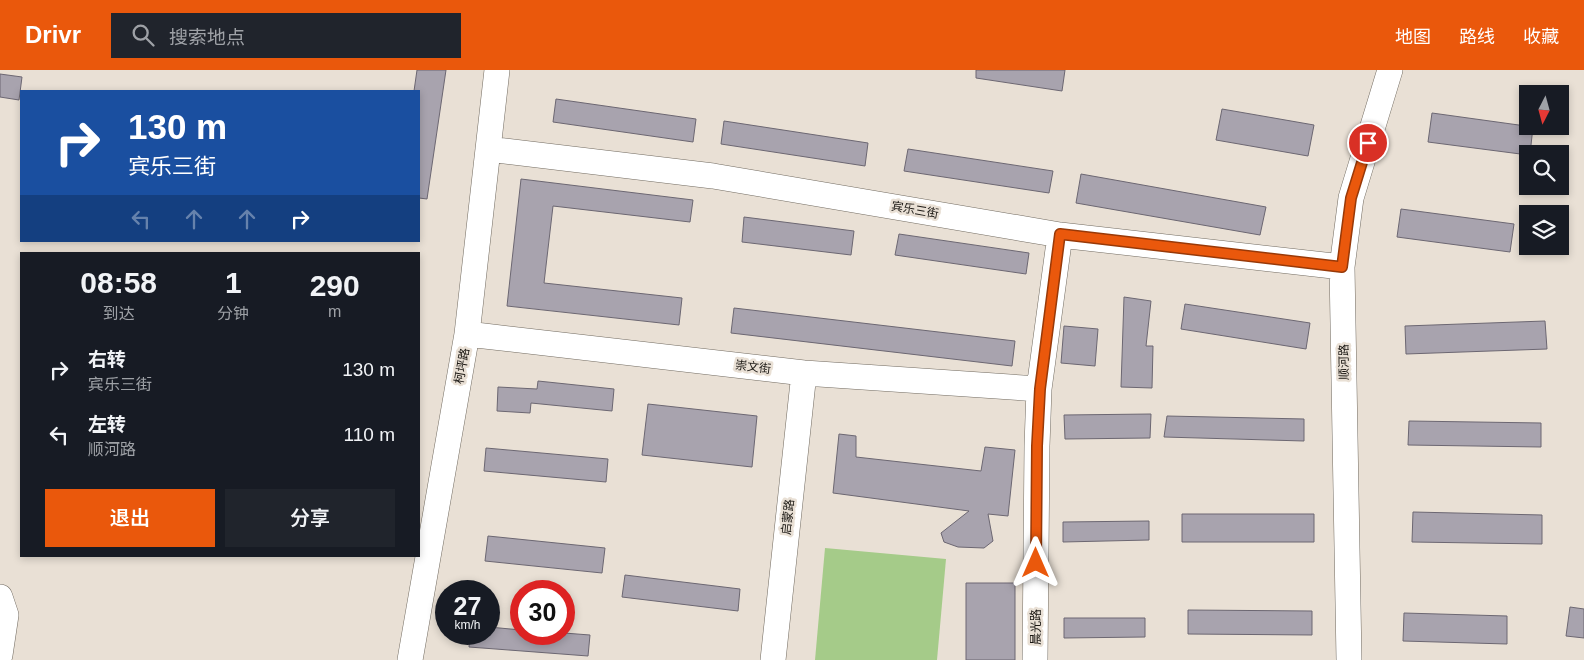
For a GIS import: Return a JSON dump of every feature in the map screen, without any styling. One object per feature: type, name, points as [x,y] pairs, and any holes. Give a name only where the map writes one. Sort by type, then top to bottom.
[{"type":"street","name":"柯坪路","points":[[410,660],[467,334],[497,70]]},
{"type":"street","name":"顺河路","points":[[1349,660],[1342,267],[1351,198],[1390,70]]},
{"type":"street","name":"宾乐三街","points":[[488,149],[713,176],[1060,234],[1342,267]]},
{"type":"street","name":"晨光路","points":[[1035,660],[1037,446],[1040,389],[1060,234]]},
{"type":"street","name":"崇文街","points":[[467,334],[804,373],[1040,389]]},
{"type":"street","name":"启蒙路","points":[[773,660],[804,373]]},
{"type":"street","points":[[0,597],[6,615],[0,655]]},
{"type":"green space","points":[[825,548],[946,559],[937,660],[815,660]]},
{"type":"building","points":[[417,70],[446,70],[427,199],[420,198],[420,90],[414,90]]},
{"type":"building","points":[[976,70],[1065,70],[1062,91],[976,78]]},
{"type":"building","points":[[0,74],[22,77],[19,100],[0,97]]},
{"type":"building","points":[[556,99],[696,119],[693,142],[553,122]]},
{"type":"building","points":[[1222,109],[1314,125],[1308,156],[1216,140]]},
{"type":"building","points":[[1432,113],[1519,125],[1519,135],[1532,135],[1531,145],[1519,145],[1519,154],[1428,142]]},
{"type":"building","points":[[724,121],[868,143],[865,166],[721,144]]},
{"type":"building","points":[[908,149],[1053,171],[1049,193],[904,171]]},
{"type":"building","points":[[1081,174],[1266,207],[1260,235],[1076,203]]},
{"type":"building","points":[[521,179],[693,200],[690,222],[553,206],[544,283],[682,298],[679,325],[507,306]]},
{"type":"building","points":[[1401,209],[1514,224],[1510,252],[1397,237]]},
{"type":"building","points":[[744,217],[854,231],[851,255],[742,242]]},
{"type":"building","points":[[899,234],[1029,253],[1026,274],[895,255]]},
{"type":"building","points":[[1124,297],[1151,301],[1146,346],[1153,346],[1152,388],[1121,387]]},
{"type":"building","points":[[1185,304],[1310,323],[1306,349],[1181,329]]},
{"type":"building","points":[[734,308],[1015,341],[1012,366],[731,333]]},
{"type":"building","points":[[1545,321],[1547,349],[1406,354],[1405,326]]},
{"type":"building","points":[[1064,326],[1098,329],[1095,366],[1061,363]]},
{"type":"building","points":[[538,381],[614,389],[612,411],[531,403],[530,413],[497,411],[498,387],[537,389]]},
{"type":"building","points":[[648,404],[757,416],[752,467],[642,455]]},
{"type":"building","points":[[1151,414],[1150,438],[1065,439],[1064,415]]},
{"type":"building","points":[[1167,416],[1304,419],[1304,441],[1164,437]]},
{"type":"building","points":[[1409,421],[1541,423],[1541,447],[1408,445]]},
{"type":"building","points":[[839,434],[856,436],[856,457],[981,471],[985,447],[1015,450],[1008,516],[988,514],[993,541],[984,548],[958,547],[944,542],[941,533],[969,511],[833,493]]},
{"type":"building","points":[[486,448],[608,459],[606,482],[484,471]]},
{"type":"building","points":[[1413,512],[1542,515],[1542,544],[1412,542]]},
{"type":"building","points":[[1182,514],[1314,514],[1314,542],[1182,542]]},
{"type":"building","points":[[1149,521],[1149,540],[1063,542],[1063,522]]},
{"type":"building","points":[[488,536],[605,548],[602,573],[485,561]]},
{"type":"building","points":[[625,575],[740,589],[738,611],[622,597]]},
{"type":"building","points":[[966,583],[1015,583],[1015,660],[966,660]]},
{"type":"building","points":[[1570,607],[1584,609],[1584,638],[1566,636]]},
{"type":"building","points":[[1188,610],[1312,611],[1312,635],[1188,634]]},
{"type":"building","points":[[1404,613],[1507,616],[1507,644],[1403,641]]},
{"type":"building","points":[[1064,618],[1145,618],[1145,637],[1064,638]]},
{"type":"building","points":[[500,628],[510,629],[510,645],[575,645],[575,634],[590,635],[588,656],[469,647],[469,645],[500,645]]},
{"type":"route","points":[[1036,563],[1037,446],[1040,389],[1060,234],[1342,267],[1351,198],[1368,143]]}]
